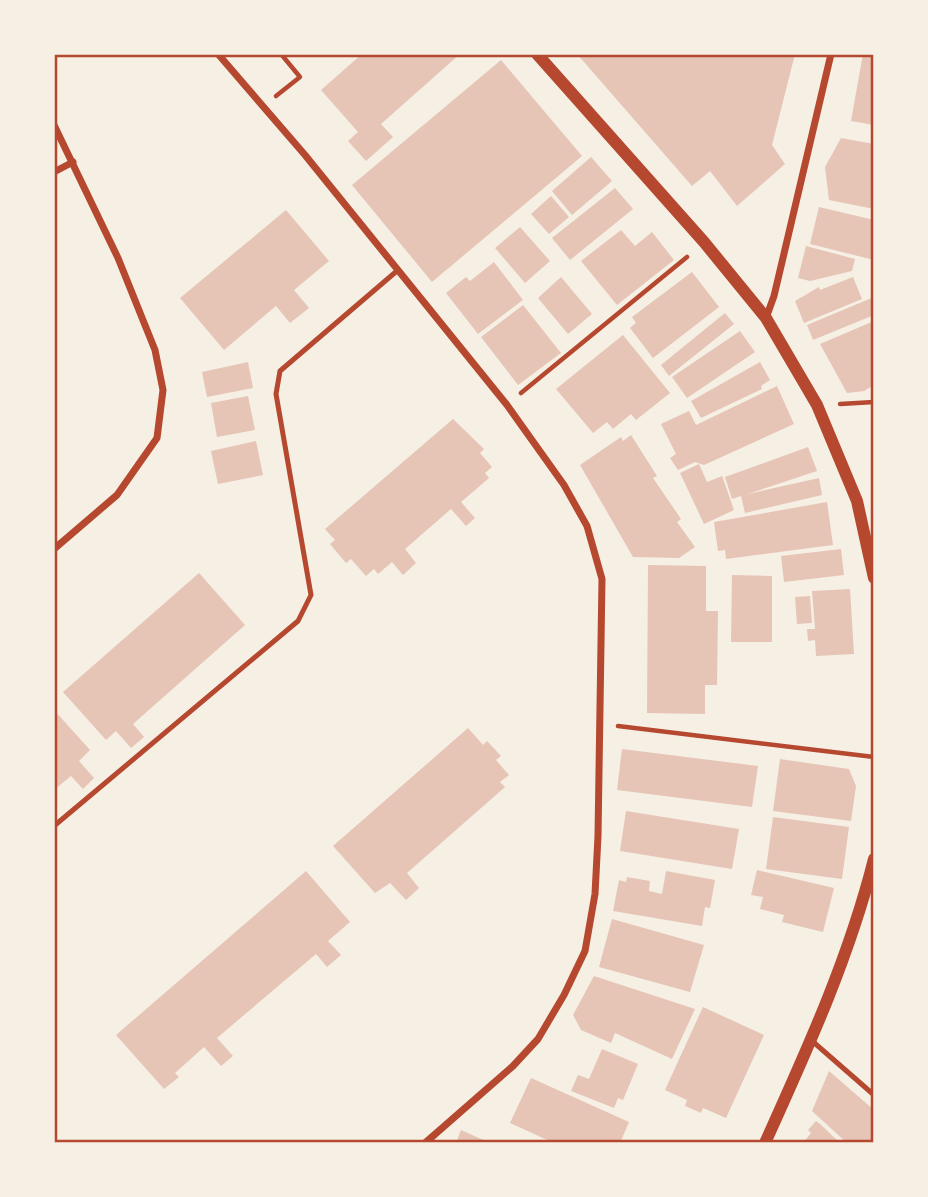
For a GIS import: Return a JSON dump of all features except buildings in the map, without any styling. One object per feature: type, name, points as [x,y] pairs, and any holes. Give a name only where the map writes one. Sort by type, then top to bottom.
[{"type":"street","points":[[218,54],[264,105],[507,404],[564,485],[587,526],[602,579],[602,724],[596,894],[585,951],[564,995],[538,1039],[513,1066],[425,1143]]},
{"type":"street","points":[[537,54],[704,242],[766,318],[822,417],[857,501],[874,578]]},
{"type":"street","points":[[766,318],[774,296],[831,54]]},
{"type":"street","points":[[54,125],[118,258],[155,350],[163,390],[157,438],[117,495],[54,549]]},
{"type":"street","points":[[54,172],[74,162]]},
{"type":"street","points":[[765,1143],[811,1040],[862,908],[874,859]]},
{"type":"lane","points":[[54,826],[298,621],[310,595],[276,394],[280,371],[398,270]]},
{"type":"lane","points":[[811,1040],[874,1095]]},
{"type":"path","points":[[264,105],[300,77],[281,54]]},
{"type":"path","points":[[507,404],[642,296],[704,242]]},
{"type":"path","points":[[840,404],[874,402]]},
{"type":"path","points":[[637,728],[874,757]]}]
